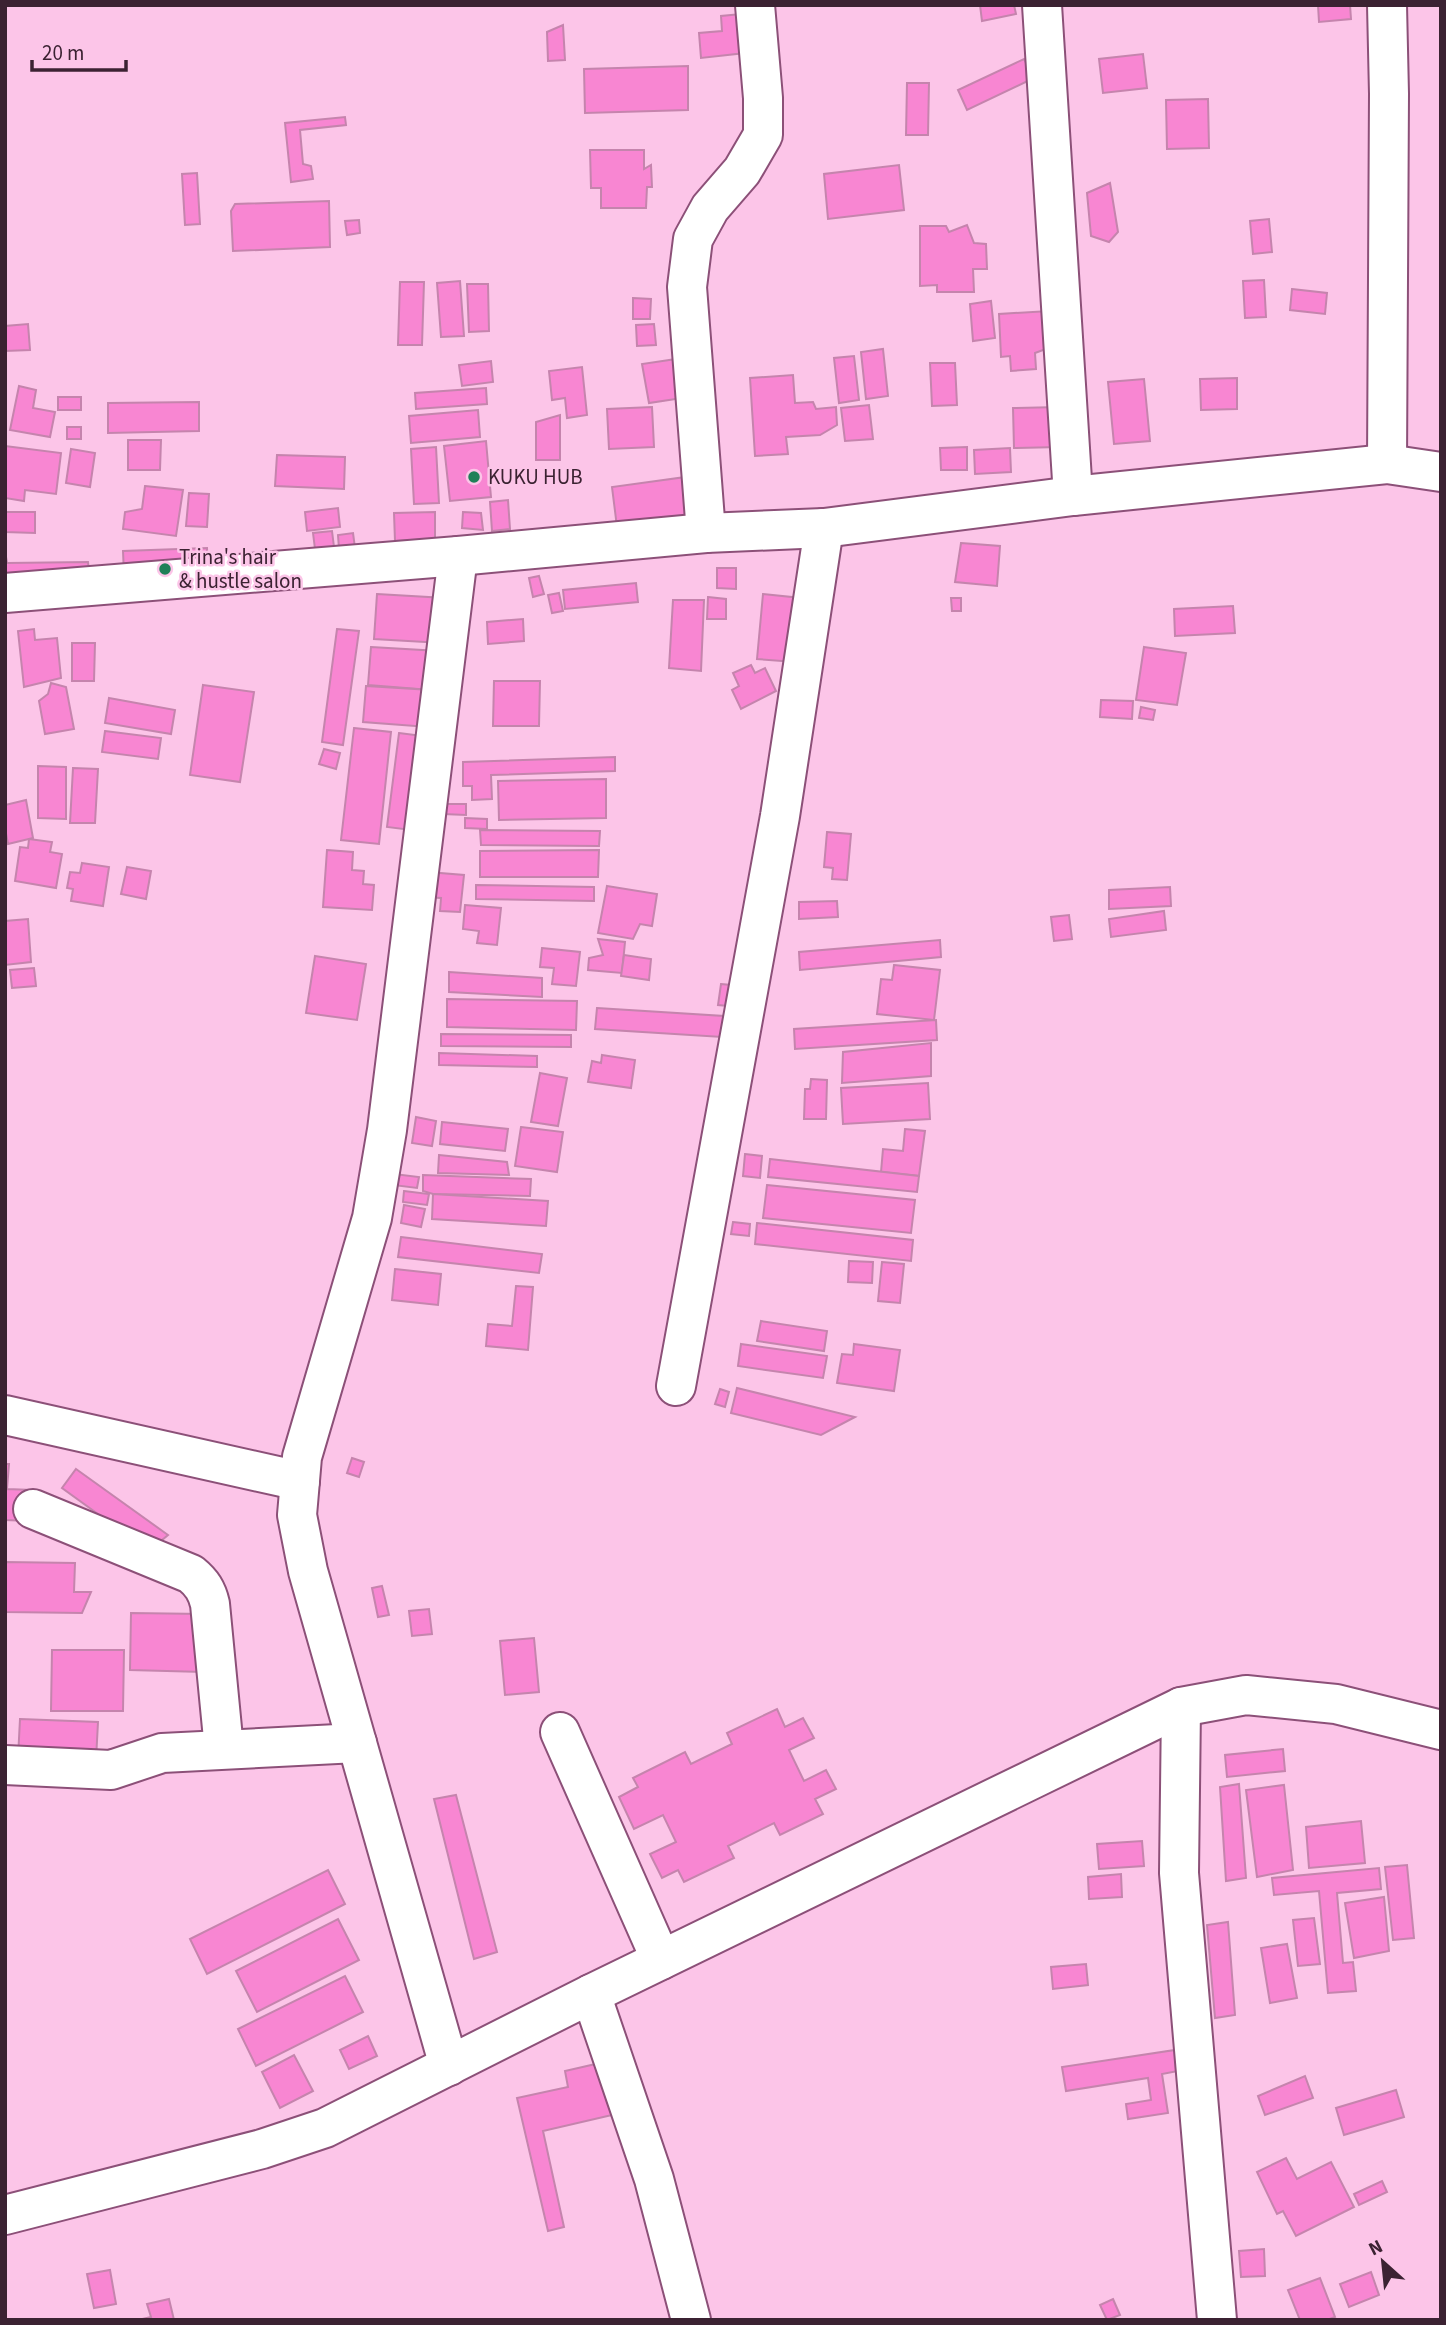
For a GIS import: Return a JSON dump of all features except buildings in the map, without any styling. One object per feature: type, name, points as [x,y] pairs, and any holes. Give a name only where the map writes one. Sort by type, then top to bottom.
[{"type":"street","points":[[705,533],[687,287],[693,239],[710,208],[741,171],[763,135],[763,98],[755,5]]},
{"type":"street","points":[[1042,5],[1073,496]]},
{"type":"street","points":[[1387,5],[1387,464]]},
{"type":"street","points":[[5,593],[705,533],[824,528],[1073,496],[1387,464],[1441,472]]},
{"type":"street","points":[[676,1387],[780,816],[824,528]]},
{"type":"street","points":[[449,2066],[308,1571],[297,1515],[302,1457],[374,1206],[387,1130],[458,556]]},
{"type":"street","points":[[5,1415],[300,1481]]},
{"type":"street","points":[[33,1509],[191,1574],[200,1581],[211,1604],[224,1749]]},
{"type":"street","points":[[5,2215],[262,2149],[325,2128],[591,1994],[1181,1707],[1247,1695],[1336,1704],[1441,1730]]},
{"type":"street","points":[[1181,1707],[1180,1873],[1217,2320]]},
{"type":"street","points":[[560,1732],[661,1960]]},
{"type":"street","points":[[5,1765],[111,1770],[162,1753],[357,1743]]},
{"type":"street","points":[[591,1994],[654,2179],[691,2320]]},
{"type":"place","name":"KUKU HUB","points":[[474,477]]},
{"type":"place","name":"Trina's hair & hustle salon","points":[[165,569]]}]
